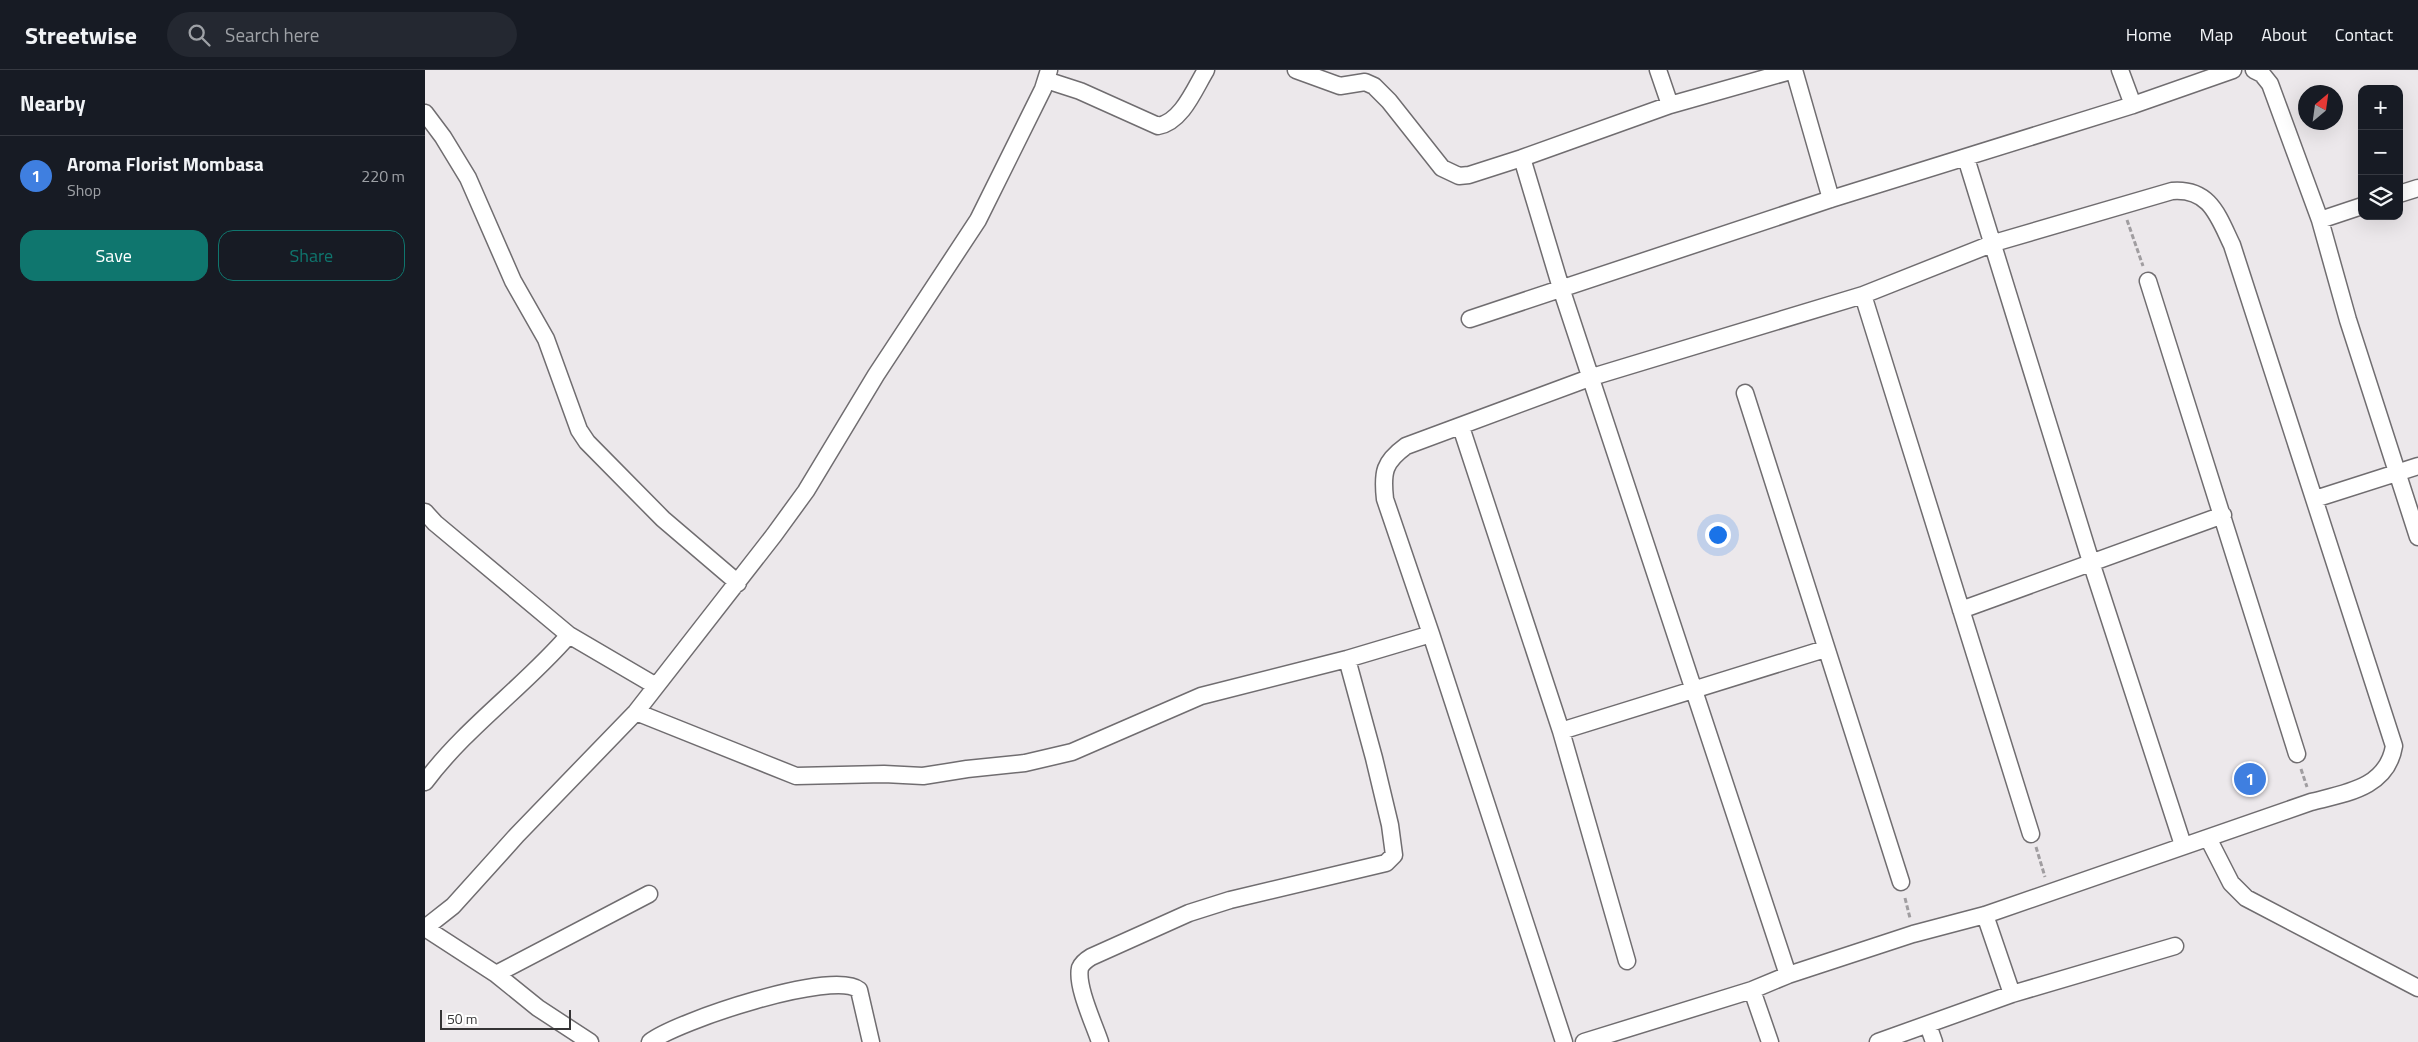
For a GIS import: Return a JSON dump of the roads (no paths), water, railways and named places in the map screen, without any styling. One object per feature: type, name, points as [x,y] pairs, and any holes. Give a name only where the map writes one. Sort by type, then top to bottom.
[{"type":"street","points":[[590,1042],[545,1013],[496,974],[425,928],[453,906],[517,835],[635,712],[738,583],[806,491],[877,375],[978,220],[1048,75],[1158,126],[1165,125],[1179,114],[1206,70]]},
{"type":"street","points":[[1296,70],[1340,86],[1365,82],[1374,86],[1389,101],[1442,168],[1451,174],[1469,175],[1670,105],[1794,70],[1831,199]]},
{"type":"street","points":[[1658,70],[1670,105]]},
{"type":"street","points":[[2120,70],[2133,105]]},
{"type":"street","points":[[1470,319],[1831,199],[2133,105],[2233,70]]},
{"type":"street","points":[[2254,70],[2262,74],[2270,84],[2320,220],[2349,320],[2418,537]]},
{"type":"street","points":[[425,113],[443,137],[468,178],[513,281],[546,339],[561,384],[583,436],[595,451],[663,519],[738,583]]},
{"type":"street","points":[[1522,158],[1561,288],[1592,377],[1788,975]]},
{"type":"street","points":[[1966,158],[1994,243],[2091,562],[2183,845]]},
{"type":"street","points":[[2403,193],[2418,188]]},
{"type":"street","points":[[1564,1042],[1385,499],[1383,480],[1386,465],[1395,454],[1406,446],[1592,377],[1863,295],[1994,243],[2172,191],[2185,190],[2196,194],[2208,202],[2217,213],[2232,244],[2394,746],[2392,757],[2387,766],[2372,782],[2359,790],[2311,802],[1985,915],[1913,934],[1788,975],[1752,990],[1584,1042]]},
{"type":"street","points":[[2320,220],[2358,207]]},
{"type":"street","points":[[2149,281],[2297,754]]},
{"type":"street","points":[[1863,295],[2031,834]]},
{"type":"street","points":[[1745,392],[1825,649],[1901,882]]},
{"type":"street","points":[[1461,427],[1561,730],[1627,961]]},
{"type":"street","points":[[2315,499],[2398,474],[2418,466]]},
{"type":"street","points":[[425,512],[435,524],[569,635],[656,686]]},
{"type":"street","points":[[1961,610],[2223,515]]},
{"type":"street","points":[[635,712],[796,776],[884,774],[923,776],[967,768],[1025,763],[1072,752],[1201,696],[1347,659],[1431,634]]},
{"type":"street","points":[[425,782],[487,714],[551,656],[569,635]]},
{"type":"street","points":[[1561,730],[1695,691],[1825,649]]},
{"type":"street","points":[[1100,1042],[1081,987],[1079,974],[1081,966],[1091,957],[1189,913],[1230,900],[1386,863],[1394,855],[1390,825],[1374,758],[1347,659]]},
{"type":"street","points":[[2208,838],[2231,882],[2246,898],[2418,988]]},
{"type":"street","points":[[496,974],[649,894]]},
{"type":"street","points":[[1985,915],[2012,994]]},
{"type":"street","points":[[1878,1042],[2012,994],[2175,946]]},
{"type":"street","points":[[650,1042],[676,1028],[727,1008],[785,993],[848,984],[859,990],[871,1042]]},
{"type":"street","points":[[1752,990],[1770,1042]]},
{"type":"street","points":[[1929,1025],[1934,1042]]},
{"type":"place","name":"Aroma Florist Mombasa","points":[[2250,779]]}]
